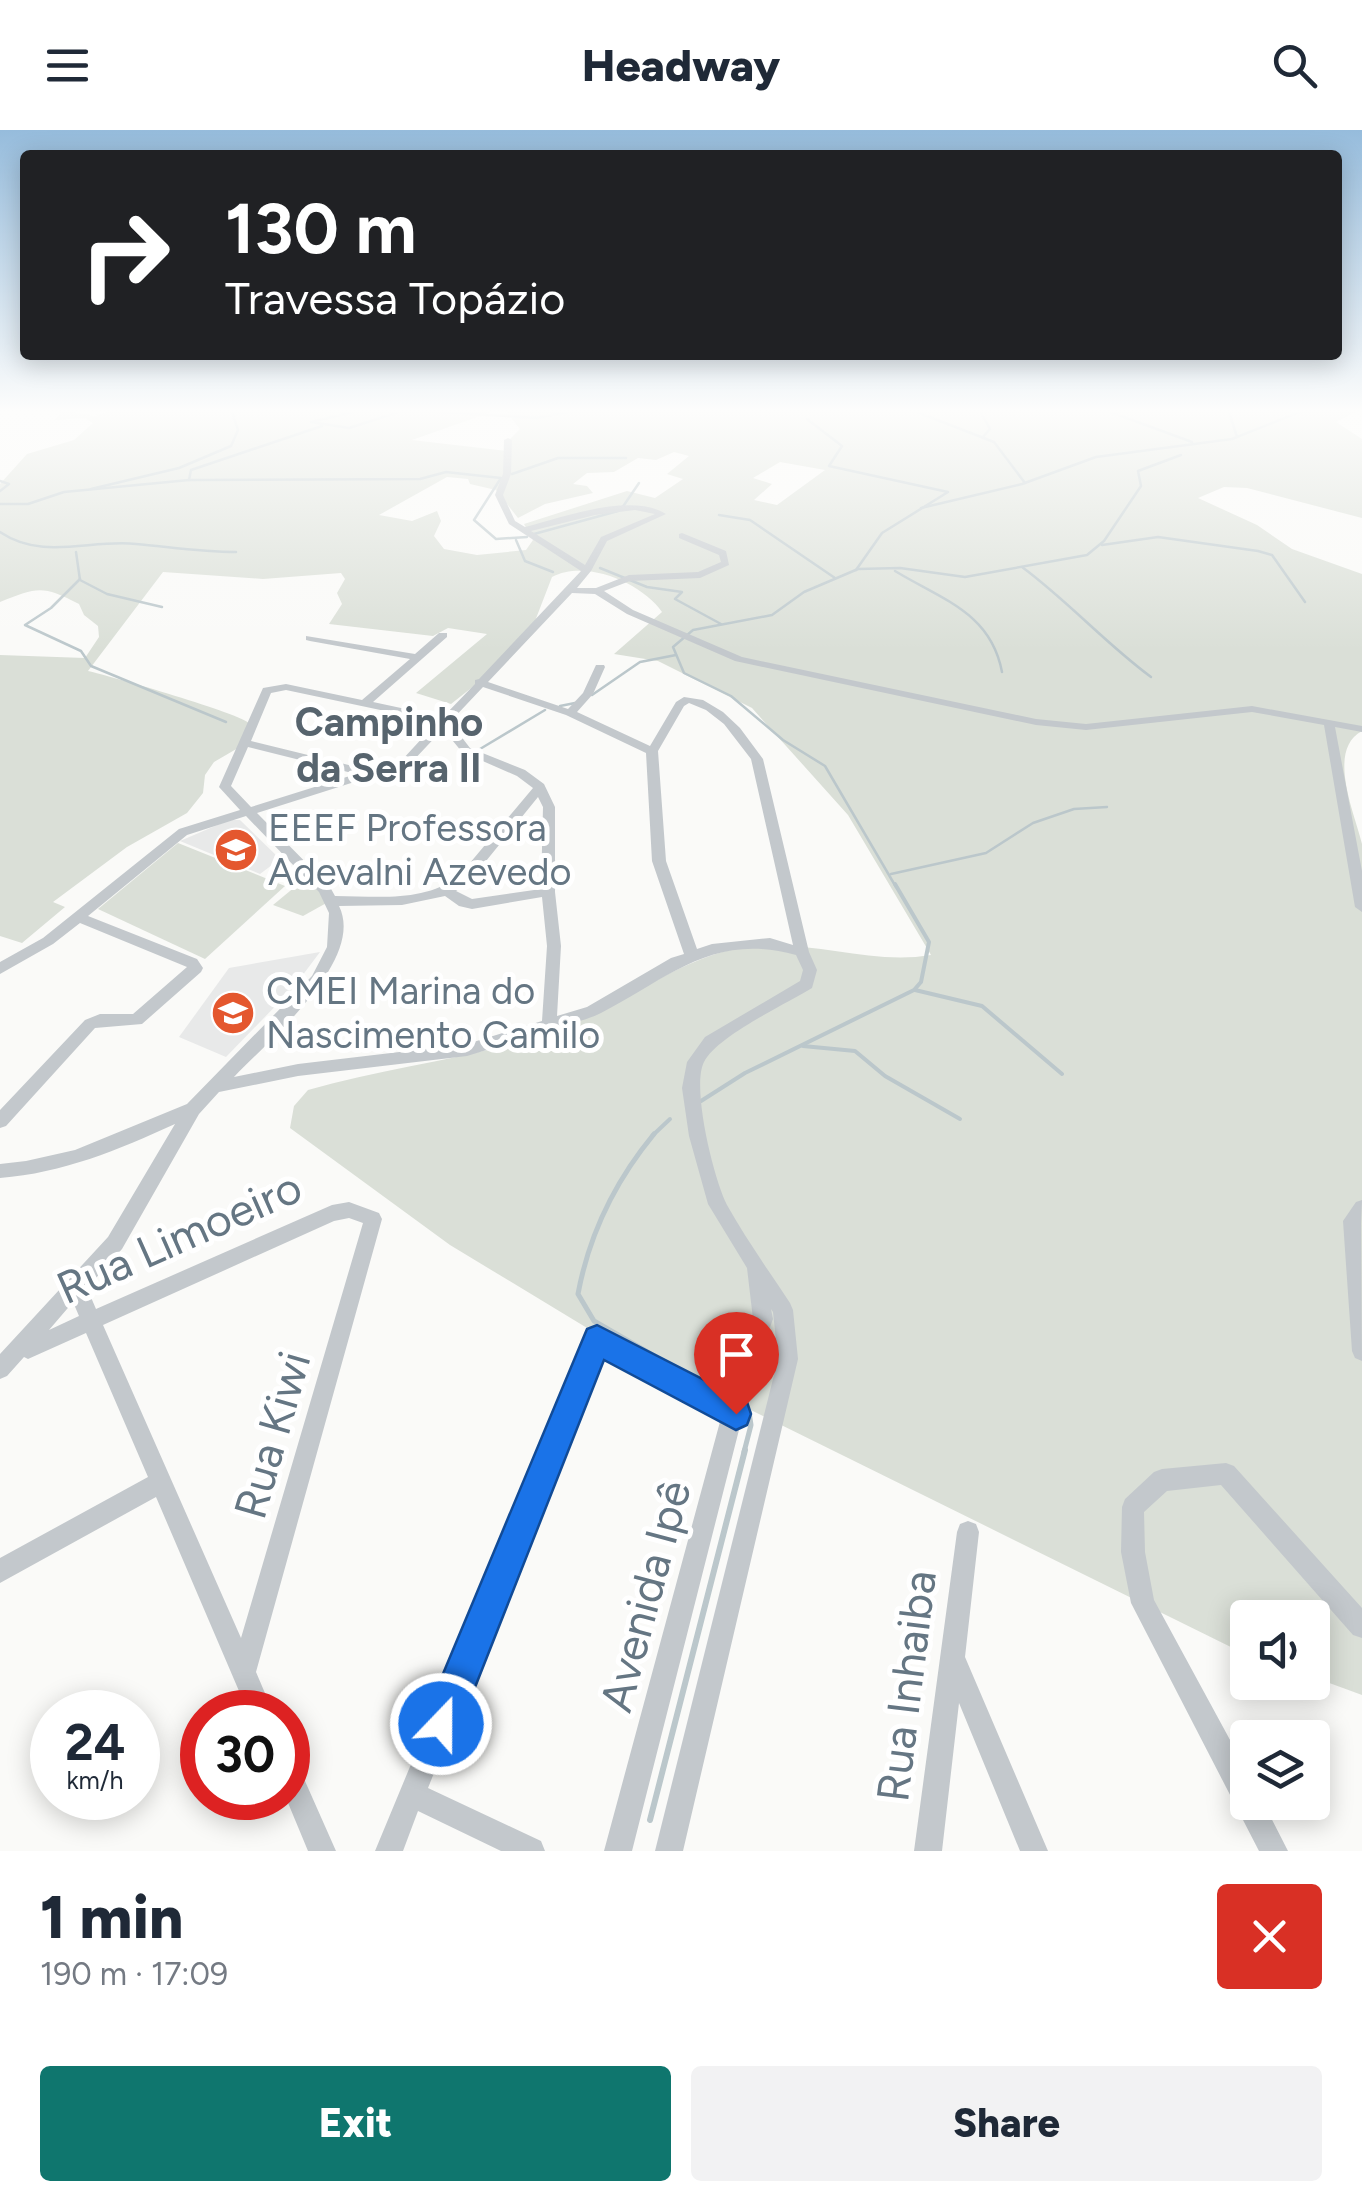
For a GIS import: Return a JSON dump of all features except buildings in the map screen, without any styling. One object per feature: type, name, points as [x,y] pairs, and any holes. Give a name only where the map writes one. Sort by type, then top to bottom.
[{"type":"street","points":[[502,489],[499,498],[505,514],[522,530],[587,571]]},
{"type":"street","points":[[0,969],[78,917],[173,838],[406,762],[587,571],[604,539],[662,512],[648,506],[626,508],[522,530]]},
{"type":"street","points":[[568,590],[597,590],[629,578],[700,575],[726,562],[723,553],[682,536]]},
{"type":"street","points":[[597,590],[630,612],[746,661],[1062,726],[1252,709],[1362,729]]},
{"type":"street","points":[[364,703],[443,635]]},
{"type":"street","points":[[310,638],[416,657]]},
{"type":"street","points":[[570,714],[588,694],[600,667]]},
{"type":"street","points":[[480,682],[570,714],[652,751]]},
{"type":"street","points":[[0,1369],[20,1353],[114,1243],[193,1108],[318,980],[334,947],[337,926],[333,902],[227,792],[226,782],[264,693],[277,687],[442,720],[466,750],[522,773],[540,787],[550,807],[548,892],[555,969],[548,1026]]},
{"type":"street","points":[[214,1087],[298,1070],[467,1050],[592,1011],[692,954],[770,944],[802,952],[757,759],[722,716],[688,700],[680,704],[652,751],[660,861],[692,954]]},
{"type":"street","points":[[1329,726],[1362,739]]},
{"type":"street","points":[[1329,726],[1362,907]]},
{"type":"street","points":[[245,743],[375,775]]},
{"type":"street","points":[[333,902],[425,898],[448,892],[464,880],[540,787]]},
{"type":"street","points":[[448,892],[472,904],[548,892]]},
{"type":"street","points":[[0,1120],[90,1024],[100,1020],[138,1020],[196,968],[192,963],[78,917]]},
{"type":"street","name":"Avenida Ipê","points":[[668,1851],[785,1385],[788,1359],[756,1259],[717,1204],[698,1136],[692,1073],[710,1040],[807,984],[810,970],[802,952]]},
{"type":"street","points":[[0,1172],[46,1168],[193,1108]]},
{"type":"street","points":[[1362,1208],[1352,1221],[1362,1352]]},
{"type":"street","name":"Rua Limoeiro","points":[[20,1353],[332,1213],[349,1210],[372,1219]]},
{"type":"street","name":"Rua Kiwi","points":[[244,1672],[372,1219]]},
{"type":"street","points":[[77,1288],[252,1690]]},
{"type":"street","name":"Avenida Ipê","points":[[618,1851],[736,1414],[773,1315]]},
{"type":"street","points":[[389,1851],[597,1340],[736,1414]]},
{"type":"street","points":[[1230,1768],[1143,1604],[1133,1552],[1133,1508],[1162,1480],[1226,1474],[1362,1626]]},
{"type":"street","points":[[0,1571],[161,1482]]},
{"type":"street","name":"Rua Inhaiba","points":[[928,1851],[968,1532]]},
{"type":"street","points":[[952,1658],[1034,1851]]},
{"type":"street","points":[[412,1794],[531,1851]]},
{"type":"street","points":[[309,1820],[322,1851]]},
{"type":"street","points":[[1258,1820],[1274,1851]]},
{"type":"shaded area","points":[[0,489],[425,489],[379,515],[412,521],[437,511],[441,521],[434,536],[444,549],[477,555],[526,550],[533,540],[524,524],[627,491],[655,498],[668,489],[766,489],[754,500],[777,505],[799,489],[1219,489],[1198,498],[1257,525],[1292,549],[1362,574],[1362,731],[1351,740],[1344,767],[1362,844],[1362,1695],[1330,1683],[1330,1600],[1230,1600],[1230,1647],[597,1334],[450,1245],[290,1128],[294,1106],[308,1090],[535,1037],[590,1016],[682,967],[731,950],[778,945],[887,957],[931,955],[848,815],[752,708],[658,661],[614,654],[662,612],[653,601],[627,583],[596,573],[566,572],[552,577],[530,634],[508,659],[451,704],[416,693],[487,634],[448,628],[433,636],[329,624],[342,604],[337,593],[345,579],[341,573],[263,579],[163,572],[88,671],[201,704],[250,724],[238,748],[214,762],[205,775],[203,793],[187,813],[127,847],[53,902],[65,907],[22,943],[0,936],[0,655],[85,658],[99,637],[98,626],[84,615],[79,604],[48,591],[32,591],[0,602]]},
{"type":"shaded area","points":[[493,489],[590,489],[593,493],[545,504],[518,518]]},
{"type":"shaded area","points":[[1252,489],[1362,489],[1362,518]]},
{"type":"shaded area","name":"EEEF Professora Adevalni Azevedo","points":[[229,820],[240,820],[280,859],[260,874],[180,841]]},
{"type":"shaded area","points":[[178,843],[285,886],[205,959],[98,909]]},
{"type":"shaded area","points":[[307,877],[330,901],[303,916],[273,905]]},
{"type":"shaded area","name":"CMEI Marina do Nascimento Camilo","points":[[320,952],[293,988],[226,1057],[179,1037],[229,968]]},
{"type":"waterway","points":[[0,504],[28,504],[64,492],[92,489]]},
{"type":"waterway","points":[[494,489],[474,520],[496,539],[527,537]]},
{"type":"waterway","points":[[622,508],[635,489]]},
{"type":"waterway","points":[[923,508],[948,492],[936,489]]},
{"type":"waterway","points":[[923,508],[1000,489]]},
{"type":"waterway","points":[[856,570],[900,568],[965,577],[1087,555],[1104,541],[1139,489]]},
{"type":"waterway","points":[[856,570],[882,533],[923,508]]},
{"type":"waterway","points":[[534,534],[618,511]]},
{"type":"waterway","points":[[719,515],[750,520],[835,578]]},
{"type":"waterway","points":[[0,532],[16,541],[50,547],[119,543],[236,552]]},
{"type":"waterway","points":[[1102,545],[1158,537],[1258,551],[1272,555],[1305,602]]},
{"type":"waterway","points":[[516,540],[525,561],[553,572]]},
{"type":"waterway","points":[[76,552],[80,579]]},
{"type":"waterway","points":[[1022,567],[1151,677]]},
{"type":"waterway","points":[[600,568],[647,587],[682,592],[675,599],[721,624]]},
{"type":"waterway","points":[[856,570],[804,592],[772,615],[693,630],[673,647],[684,673],[731,696],[783,740],[825,766],[896,887]]},
{"type":"waterway","points":[[895,571],[947,600],[976,622],[996,652],[1002,672]]},
{"type":"waterway","points":[[80,579],[107,594],[162,607]]},
{"type":"waterway","points":[[80,579],[51,608],[25,625],[81,651],[91,666],[226,722]]},
{"type":"waterway","points":[[592,695],[640,662],[676,655]]},
{"type":"waterway","points":[[560,706],[575,703]]},
{"type":"waterway","points":[[480,749],[545,710]]},
{"type":"waterway","points":[[891,874],[986,853],[1033,823],[1074,809],[1107,807]]},
{"type":"waterway","points":[[701,1101],[745,1073],[914,990],[921,982],[929,942],[895,884]]},
{"type":"waterway","points":[[915,990],[982,1006],[1062,1074]]},
{"type":"waterway","points":[[803,1046],[855,1051],[885,1076],[960,1119]]},
{"type":"waterway","points":[[654,1134],[670,1119]]},
{"type":"waterway","points":[[654,1134],[606,1209],[589,1251],[578,1294],[594,1321],[715,1391]]},
{"type":"waterway","points":[[744,1452],[751,1425],[749,1412]]},
{"type":"waterway","points":[[650,1820],[745,1450]]},
{"type":"place","name":"EEEF Professora Adevalni Azevedo","points":[[236,850]]},
{"type":"place","name":"CMEI Marina do Nascimento Camilo","points":[[233,1013]]},
{"type":"district","name":"Campinho da Serra II","points":[[389,745]]},
{"type":"route","points":[[441,1724],[597,1340],[736,1414]]}]
